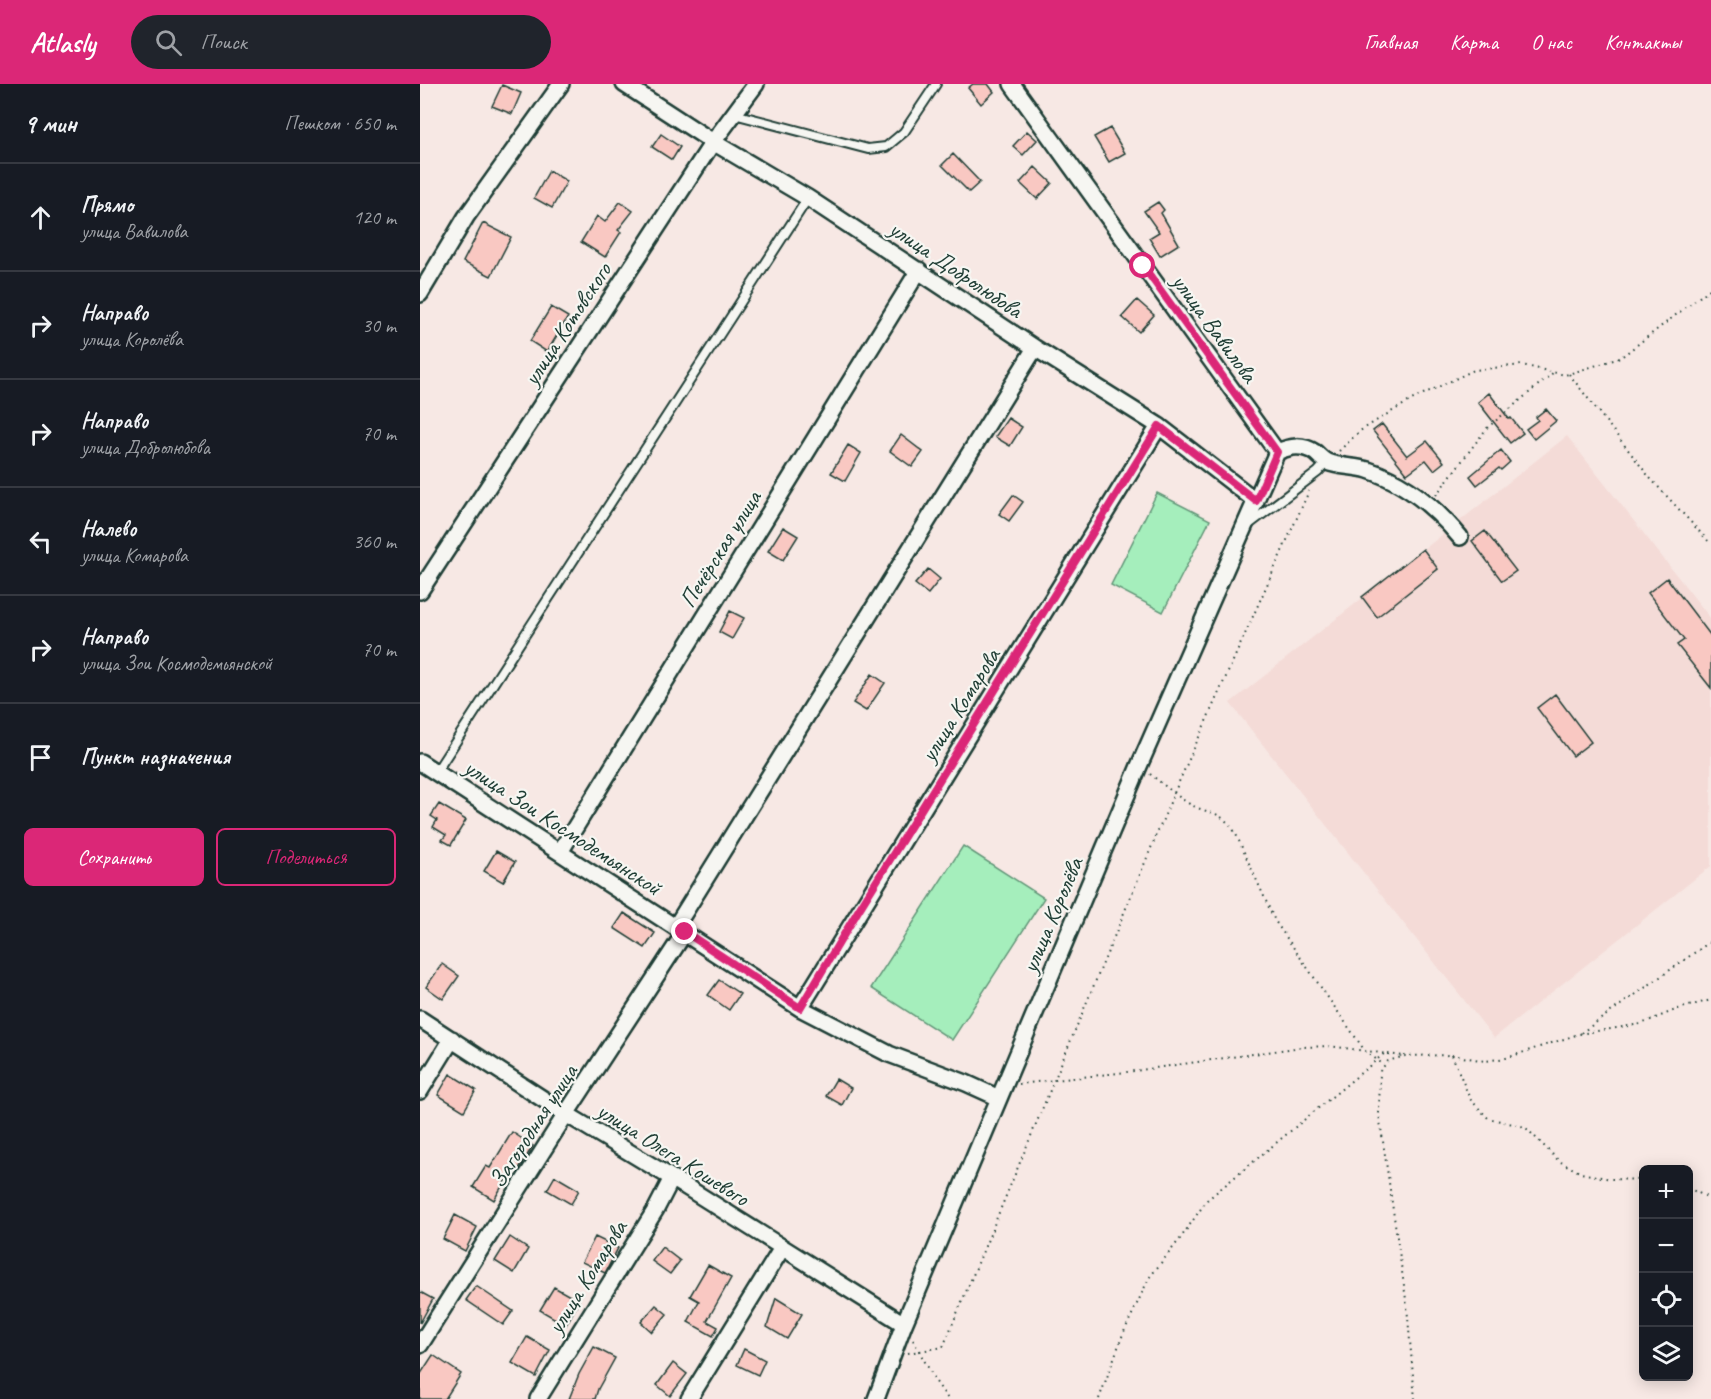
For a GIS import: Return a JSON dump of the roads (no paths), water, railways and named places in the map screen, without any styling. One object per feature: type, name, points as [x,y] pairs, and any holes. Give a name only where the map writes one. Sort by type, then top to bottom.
[{"type":"street","points":[[420,294],[466,217],[561,84]]},
{"type":"street","name":"улица Добролюбова","points":[[624,84],[713,142],[808,198],[1035,348],[1159,426],[1256,501]]},
{"type":"street","name":"улица Котовского","points":[[420,591],[713,142],[756,84]]},
{"type":"street","name":"улица Вавилова","points":[[1012,84],[1277,452]]},
{"type":"street","name":"Печёрская улица","points":[[560,852],[919,270]]},
{"type":"street","points":[[680,929],[1035,348]]},
{"type":"street","name":"улица Комарова","points":[[800,1008],[1159,426]]},
{"type":"street","points":[[1277,452],[1292,446],[1300,446],[1309,449],[1322,467],[1365,469],[1387,477],[1408,489],[1428,505],[1460,537]]},
{"type":"street","name":"улица Королёва","points":[[876,1399],[894,1356],[904,1324],[1139,766],[1277,452]]},
{"type":"street","name":"улица Зои Космодемьянской","points":[[420,762],[800,1008],[889,1054],[966,1083],[1001,1092]]},
{"type":"street","name":"Загородная улица","points":[[420,1345],[680,929]]},
{"type":"street","name":"улица Олега Кошевого","points":[[420,1019],[566,1114],[904,1324]]},
{"type":"street","points":[[420,1090],[452,1039]]},
{"type":"street","name":"улица Комарова","points":[[538,1399],[656,1209],[672,1178]]},
{"type":"street","points":[[688,1399],[782,1248]]},
{"type":"lane","points":[[734,114],[868,149],[886,147],[904,132],[936,84]]},
{"type":"lane","points":[[435,772],[808,198]]},
{"type":"lane","points":[[1245,528],[1322,467]]}]
